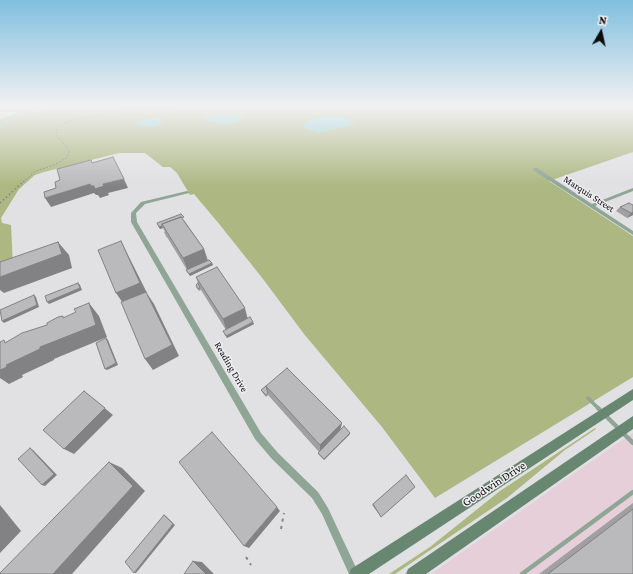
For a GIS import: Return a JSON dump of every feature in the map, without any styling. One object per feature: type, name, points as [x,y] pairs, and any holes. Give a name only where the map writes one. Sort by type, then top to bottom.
[{"type":"street","name":"Marquis Street","points":[[535,169],[633,233]]},
{"type":"street","points":[[591,206],[633,189]]},
{"type":"street","name":"Reading Drive","points":[[187,192],[143,203],[133,213],[134,222],[258,436],[274,456],[315,495],[325,511],[355,574]]},
{"type":"street","name":"Goodwin Drive","points":[[355,574],[633,394]]},
{"type":"street","points":[[413,574],[633,422]]},
{"type":"lane","points":[[588,398],[633,443]]},
{"type":"lane","points":[[522,574],[633,492]]},
{"type":"path","points":[[0,203],[36,171],[54,165],[66,158],[69,154],[69,150],[56,135],[56,133]]},
{"type":"path","points":[[281,529],[284,513]]},
{"type":"path","points":[[246,557],[251,565]]},
{"type":"shaded area","points":[[633,433],[633,574],[431,574],[609,449]]},
{"type":"green space","points":[[0,133],[633,133],[633,152],[549,181],[633,236],[633,377],[435,498],[382,427],[304,334],[220,225],[194,194],[190,195],[177,173],[170,167],[163,167],[145,153],[119,153],[35,175],[19,189],[1,218],[2,223],[11,225],[13,266],[0,271]]},
{"type":"green space","points":[[595,428],[596,429],[565,450],[507,498],[395,574],[389,574],[430,547],[500,491]]},
{"type":"building","points":[[113,157],[124,179],[103,184],[104,186],[95,189],[94,186],[91,186],[90,184],[45,198],[44,192],[56,188],[55,182],[60,180],[57,169],[91,160],[92,163]]},
{"type":"building","points":[[629,203],[633,205],[633,212],[631,213],[620,207]]},
{"type":"building","points":[[181,214],[184,217],[162,224],[162,226],[159,227],[157,223]]},
{"type":"building","points":[[181,217],[204,249],[183,258],[162,224]]},
{"type":"building","points":[[121,241],[140,283],[116,293],[98,250]]},
{"type":"building","points":[[58,242],[62,254],[0,277],[0,262]]},
{"type":"building","points":[[209,260],[212,263],[189,274],[186,270]]},
{"type":"building","points":[[217,267],[245,308],[223,319],[196,277]]},
{"type":"building","points":[[78,283],[80,288],[47,302],[45,296]]},
{"type":"building","points":[[198,283],[200,288],[198,289],[196,285]]},
{"type":"building","points":[[146,292],[172,345],[145,359],[121,302]]},
{"type":"building","points":[[34,295],[37,305],[2,321],[0,310]]},
{"type":"building","points":[[89,303],[96,325],[40,347],[40,349],[6,365],[7,367],[0,370],[0,342],[4,340],[5,343],[22,333],[47,325],[47,323],[58,317],[63,316],[63,318],[76,312],[74,309]]},
{"type":"building","points":[[250,317],[253,322],[226,336],[223,331]]},
{"type":"building","points":[[106,338],[116,363],[105,369],[96,343]]},
{"type":"building","points":[[287,368],[342,423],[320,445],[266,386]]},
{"type":"building","points":[[266,386],[268,394],[266,395],[261,390]]},
{"type":"building","points":[[84,391],[105,408],[64,449],[43,430]]},
{"type":"building","points":[[344,426],[350,433],[324,459],[318,453]]},
{"type":"building","points":[[212,432],[277,507],[244,546],[179,462]]},
{"type":"building","points":[[30,448],[54,474],[42,485],[18,459]]},
{"type":"building","points":[[109,462],[133,486],[53,574],[0,574],[0,573]]},
{"type":"building","points":[[406,475],[415,487],[381,517],[373,504]]},
{"type":"building","points":[[633,509],[633,574],[548,574]]},
{"type":"building","points":[[164,515],[173,524],[134,573],[125,562]]},
{"type":"building","points":[[193,561],[206,574],[184,574]]}]
